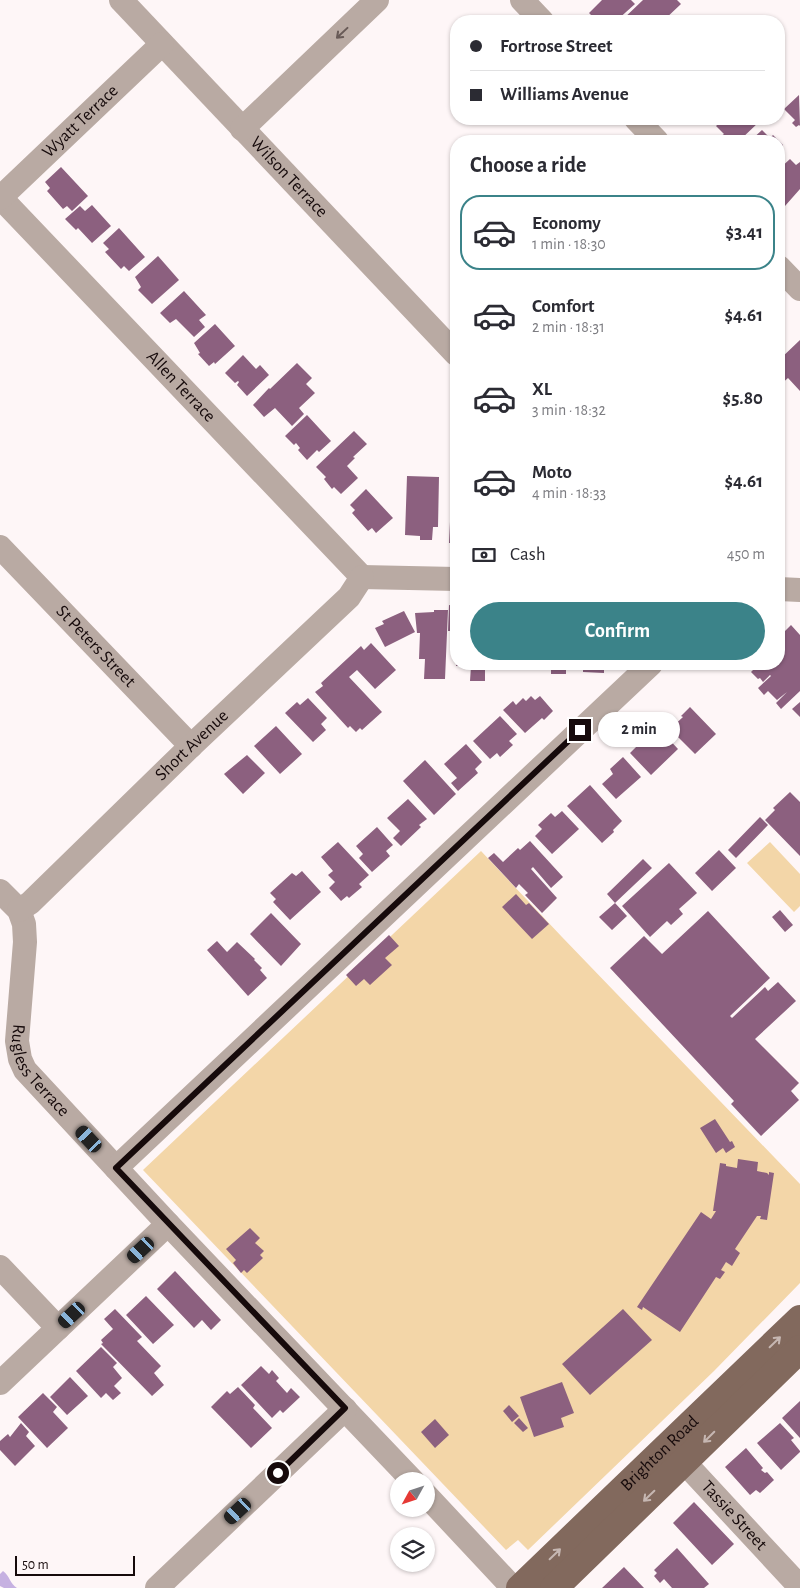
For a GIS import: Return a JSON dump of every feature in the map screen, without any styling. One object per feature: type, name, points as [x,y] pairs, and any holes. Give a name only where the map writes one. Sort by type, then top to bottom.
[{"type":"main road","name":"Brighton Road","points":[[554,1588],[676,1454],[760,1372],[800,1319]]},
{"type":"main road","name":"Brighton Road","points":[[760,1372],[800,1349]]},
{"type":"main road","name":"Brighton Road","points":[[520,1588],[676,1454]]},
{"type":"street","name":"Wilson Terrace","points":[[121,0],[450,348]]},
{"type":"street","points":[[242,129],[378,0]]},
{"type":"street","points":[[522,0],[536,15]]},
{"type":"street","name":"Wyatt Terrace","points":[[0,197],[162,44]]},
{"type":"street","points":[[642,125],[651,135]]},
{"type":"street","name":"Allen Terrace","points":[[0,197],[362,577]]},
{"type":"street","points":[[785,273],[800,289]]},
{"type":"street","name":"St Peters Street","points":[[0,547],[191,746]]},
{"type":"street","points":[[362,577],[450,580]]},
{"type":"street","name":"Short Avenue","points":[[19,910],[40,893],[191,746],[349,597],[362,577]]},
{"type":"street","points":[[785,589],[800,590]]},
{"type":"street","points":[[116,1168],[645,670]]},
{"type":"street","points":[[0,891],[19,910]]},
{"type":"street","name":"Rugless Terrace","points":[[19,910],[24,924],[24,942],[17,1041],[20,1059],[25,1070],[168,1224],[405,1472]]},
{"type":"street","points":[[0,1383],[168,1224]]},
{"type":"street","points":[[0,1266],[58,1328]]},
{"type":"street","points":[[157,1588],[345,1408]]},
{"type":"street","name":"Tassie Street","points":[[676,1454],[800,1588]]},
{"type":"street","points":[[435,1505],[513,1588]]},
{"type":"shaded area","points":[[770,842],[800,874],[800,906],[794,912],[747,863]]},
{"type":"shaded area","points":[[481,851],[800,1184],[800,1283],[714,1371],[528,1550],[518,1540],[506,1550],[435,1476],[435,1472],[431,1472],[143,1170]]},
{"type":"shaded area","points":[[3,1571],[17,1588],[4,1588],[0,1586],[0,1574]]},
{"type":"building","points":[[602,0],[631,0],[635,4],[623,15],[591,15],[589,13]]},
{"type":"building","points":[[643,0],[677,0],[681,4],[669,15],[627,15]]},
{"type":"building","points":[[799,95],[800,126],[796,127],[792,123],[795,120],[785,108]]},
{"type":"building","points":[[756,125],[745,135],[723,135],[724,134],[716,126]]},
{"type":"building","points":[[762,130],[767,135],[757,135]]},
{"type":"building","points":[[790,159],[796,165],[800,162],[800,189],[785,206],[785,164]]},
{"type":"building","points":[[61,167],[88,196],[72,211],[67,206],[63,209],[47,191],[50,188],[45,182]]},
{"type":"building","points":[[92,205],[111,226],[92,243],[78,228],[76,230],[65,219],[80,206],[85,211]]},
{"type":"building","points":[[119,228],[145,257],[129,271],[124,266],[121,269],[105,252],[109,249],[103,243]]},
{"type":"building","points":[[158,256],[179,280],[152,304],[138,290],[141,287],[135,277]]},
{"type":"building","points":[[184,291],[206,315],[199,320],[205,327],[194,337],[176,319],[170,323],[160,313]]},
{"type":"building","points":[[215,324],[235,346],[215,364],[214,362],[209,366],[198,354],[200,353],[194,343]]},
{"type":"building","points":[[800,340],[800,391],[788,378],[785,381],[785,354]]},
{"type":"building","points":[[243,355],[256,369],[260,365],[269,375],[247,396],[237,385],[239,382],[235,383],[225,373]]},
{"type":"building","points":[[297,363],[312,378],[306,384],[315,393],[299,408],[304,414],[292,426],[275,408],[264,417],[253,405]]},
{"type":"building","points":[[307,415],[331,441],[319,452],[317,450],[307,460],[298,450],[300,448],[296,443],[294,445],[285,436]]},
{"type":"building","points":[[354,431],[367,444],[353,457],[355,458],[347,466],[358,478],[341,494],[334,487],[332,489],[324,479],[326,477],[316,467]]},
{"type":"building","points":[[407,476],[439,477],[438,527],[433,527],[432,540],[420,540],[420,536],[405,535]]},
{"type":"building","points":[[366,489],[393,518],[376,533],[372,528],[368,531],[352,513],[355,510],[350,505]]},
{"type":"building","points":[[449,605],[450,631],[448,631]]},
{"type":"building","points":[[434,610],[448,610],[445,679],[424,679],[425,659],[419,659],[420,633],[417,633],[415,613],[434,612]]},
{"type":"building","points":[[404,611],[415,632],[385,647],[375,628],[384,624],[382,621]]},
{"type":"building","points":[[791,625],[800,635],[800,691],[781,709],[776,703],[787,692],[777,700],[768,691],[764,695],[758,688],[771,676],[763,682],[751,672],[753,670],[785,670],[785,631]]},
{"type":"building","points":[[371,643],[396,670],[375,689],[357,670],[349,677],[382,712],[362,730],[360,728],[356,732],[350,726],[348,728],[315,692],[323,686],[321,683],[361,646],[364,650]]},
{"type":"building","points":[[471,670],[485,670],[485,681],[470,681]]},
{"type":"building","points":[[551,670],[566,670],[566,674],[551,674]]},
{"type":"building","points":[[583,670],[604,670],[604,673],[583,672]]},
{"type":"building","points":[[531,696],[535,700],[540,696],[553,711],[544,720],[542,718],[525,733],[503,710],[513,701],[516,705],[523,698],[526,701]]},
{"type":"building","points":[[308,698],[327,718],[321,724],[326,730],[313,742],[285,713],[297,702],[300,705]]},
{"type":"building","points":[[800,702],[800,717],[792,709]]},
{"type":"building","points":[[690,707],[716,734],[695,754],[670,729],[683,717],[681,716]]},
{"type":"building","points":[[500,716],[517,734],[509,741],[513,745],[500,757],[497,753],[490,759],[473,741]]},
{"type":"building","points":[[653,722],[678,749],[651,775],[630,753],[642,741],[638,736]]},
{"type":"building","points":[[276,726],[302,754],[280,774],[254,746]]},
{"type":"building","points":[[466,744],[482,762],[475,769],[478,773],[458,791],[451,783],[457,778],[444,764]]},
{"type":"building","points":[[247,755],[265,773],[243,794],[224,774]]},
{"type":"building","points":[[623,757],[641,777],[616,799],[602,784],[613,774],[610,769]]},
{"type":"building","points":[[425,760],[456,794],[434,815],[403,781]]},
{"type":"building","points":[[590,785],[622,821],[602,843],[567,806]]},
{"type":"building","points":[[790,792],[800,802],[800,856],[765,820],[775,810],[773,808]]},
{"type":"building","points":[[408,799],[427,819],[419,825],[421,827],[401,846],[393,838],[400,831],[387,818]]},
{"type":"building","points":[[562,811],[579,829],[552,854],[535,836],[542,829],[538,825],[551,813],[555,817]]},
{"type":"building","points":[[760,817],[768,825],[736,858],[728,850]]},
{"type":"building","points":[[377,827],[393,845],[386,851],[390,856],[372,872],[359,858],[363,854],[356,846]]},
{"type":"building","points":[[530,841],[563,877],[551,888],[533,867],[531,869],[557,898],[542,913],[525,895],[528,893],[519,884],[516,888],[488,858],[494,853],[503,862],[518,848],[520,850]]},
{"type":"building","points":[[338,842],[369,875],[359,884],[362,887],[349,898],[347,896],[341,901],[329,888],[335,882],[328,875],[333,871],[321,857]]},
{"type":"building","points":[[719,850],[736,868],[712,891],[695,873]]},
{"type":"building","points":[[643,859],[652,868],[615,903],[607,894]]},
{"type":"building","points":[[669,863],[697,893],[679,909],[683,914],[671,925],[667,921],[650,937],[622,906]]},
{"type":"building","points":[[302,871],[321,892],[290,920],[273,902],[276,899],[270,893],[292,873],[296,876]]},
{"type":"building","points":[[516,894],[526,905],[529,903],[549,924],[532,939],[502,907]]},
{"type":"building","points":[[615,903],[627,916],[612,930],[599,917]]},
{"type":"building","points":[[780,910],[793,925],[785,932],[772,917]]},
{"type":"building","points":[[708,911],[770,978],[730,1016],[732,1018],[765,987],[768,991],[778,982],[796,1001],[755,1039],[799,1083],[791,1091],[799,1100],[761,1136],[731,1104],[734,1101],[610,968],[644,936],[662,954]]},
{"type":"building","points":[[271,913],[301,944],[281,966],[250,934]]},
{"type":"building","points":[[389,935],[399,946],[385,958],[392,965],[370,985],[364,979],[356,986],[346,975]]},
{"type":"building","points":[[217,941],[227,952],[237,942],[262,968],[260,970],[267,978],[248,996],[207,950]]},
{"type":"building","points":[[715,1119],[735,1147],[726,1153],[723,1148],[716,1153],[700,1128]]},
{"type":"building","points":[[738,1159],[758,1162],[757,1171],[769,1175],[769,1172],[774,1173],[767,1220],[760,1219],[761,1216],[757,1216],[735,1249],[740,1253],[732,1266],[726,1262],[721,1270],[725,1272],[720,1279],[716,1277],[680,1332],[643,1307],[642,1310],[637,1307],[701,1212],[711,1219],[716,1211],[713,1211],[720,1163],[737,1168]]},
{"type":"building","points":[[250,1228],[260,1238],[255,1243],[264,1251],[260,1255],[263,1258],[247,1273],[244,1270],[241,1273],[233,1263],[236,1260],[226,1249]]},
{"type":"building","points":[[175,1271],[221,1320],[211,1330],[202,1320],[194,1328],[157,1289]]},
{"type":"building","points":[[146,1296],[174,1325],[153,1344],[126,1315]]},
{"type":"building","points":[[115,1309],[142,1337],[137,1341],[161,1366],[154,1373],[164,1385],[152,1396],[101,1344],[103,1343],[101,1340],[113,1329],[104,1319]]},
{"type":"building","points":[[623,1309],[652,1340],[590,1395],[562,1364]]},
{"type":"building","points":[[101,1347],[117,1363],[113,1367],[122,1378],[114,1386],[121,1393],[113,1400],[106,1393],[101,1398],[76,1371]]},
{"type":"building","points":[[261,1366],[269,1374],[272,1370],[279,1378],[276,1381],[287,1393],[291,1388],[300,1397],[283,1413],[280,1410],[272,1418],[241,1385]]},
{"type":"building","points":[[70,1377],[88,1396],[67,1415],[50,1397]]},
{"type":"building","points":[[562,1382],[574,1413],[561,1418],[564,1427],[534,1437],[520,1397]]},
{"type":"building","points":[[238,1387],[255,1405],[253,1408],[272,1428],[251,1448],[211,1407],[227,1391],[230,1394]]},
{"type":"building","points":[[43,1393],[57,1407],[53,1412],[68,1428],[47,1448],[18,1417]]},
{"type":"building","points":[[800,1401],[800,1438],[782,1418]]},
{"type":"building","points":[[509,1405],[519,1416],[512,1422],[503,1411]]},
{"type":"building","points":[[519,1418],[528,1428],[523,1432],[514,1423]]},
{"type":"building","points":[[435,1419],[449,1435],[435,1448],[421,1432]]},
{"type":"building","points":[[21,1423],[29,1432],[26,1436],[35,1446],[15,1466],[0,1450],[0,1441],[8,1434],[10,1437]]},
{"type":"building","points":[[780,1423],[794,1438],[791,1440],[800,1451],[781,1470],[757,1443]]},
{"type":"building","points":[[746,1448],[763,1468],[761,1470],[765,1473],[767,1472],[774,1480],[760,1493],[756,1490],[750,1495],[725,1467]]},
{"type":"building","points":[[694,1502],[734,1544],[712,1565],[673,1523]]},
{"type":"building","points":[[677,1548],[709,1584],[704,1588],[672,1588],[664,1579],[660,1583],[654,1576],[657,1573],[654,1570]]},
{"type":"building","points":[[624,1567],[644,1588],[602,1588]]},
{"type":"route","points":[[278,1473],[345,1408],[116,1168],[580,730]]}]
